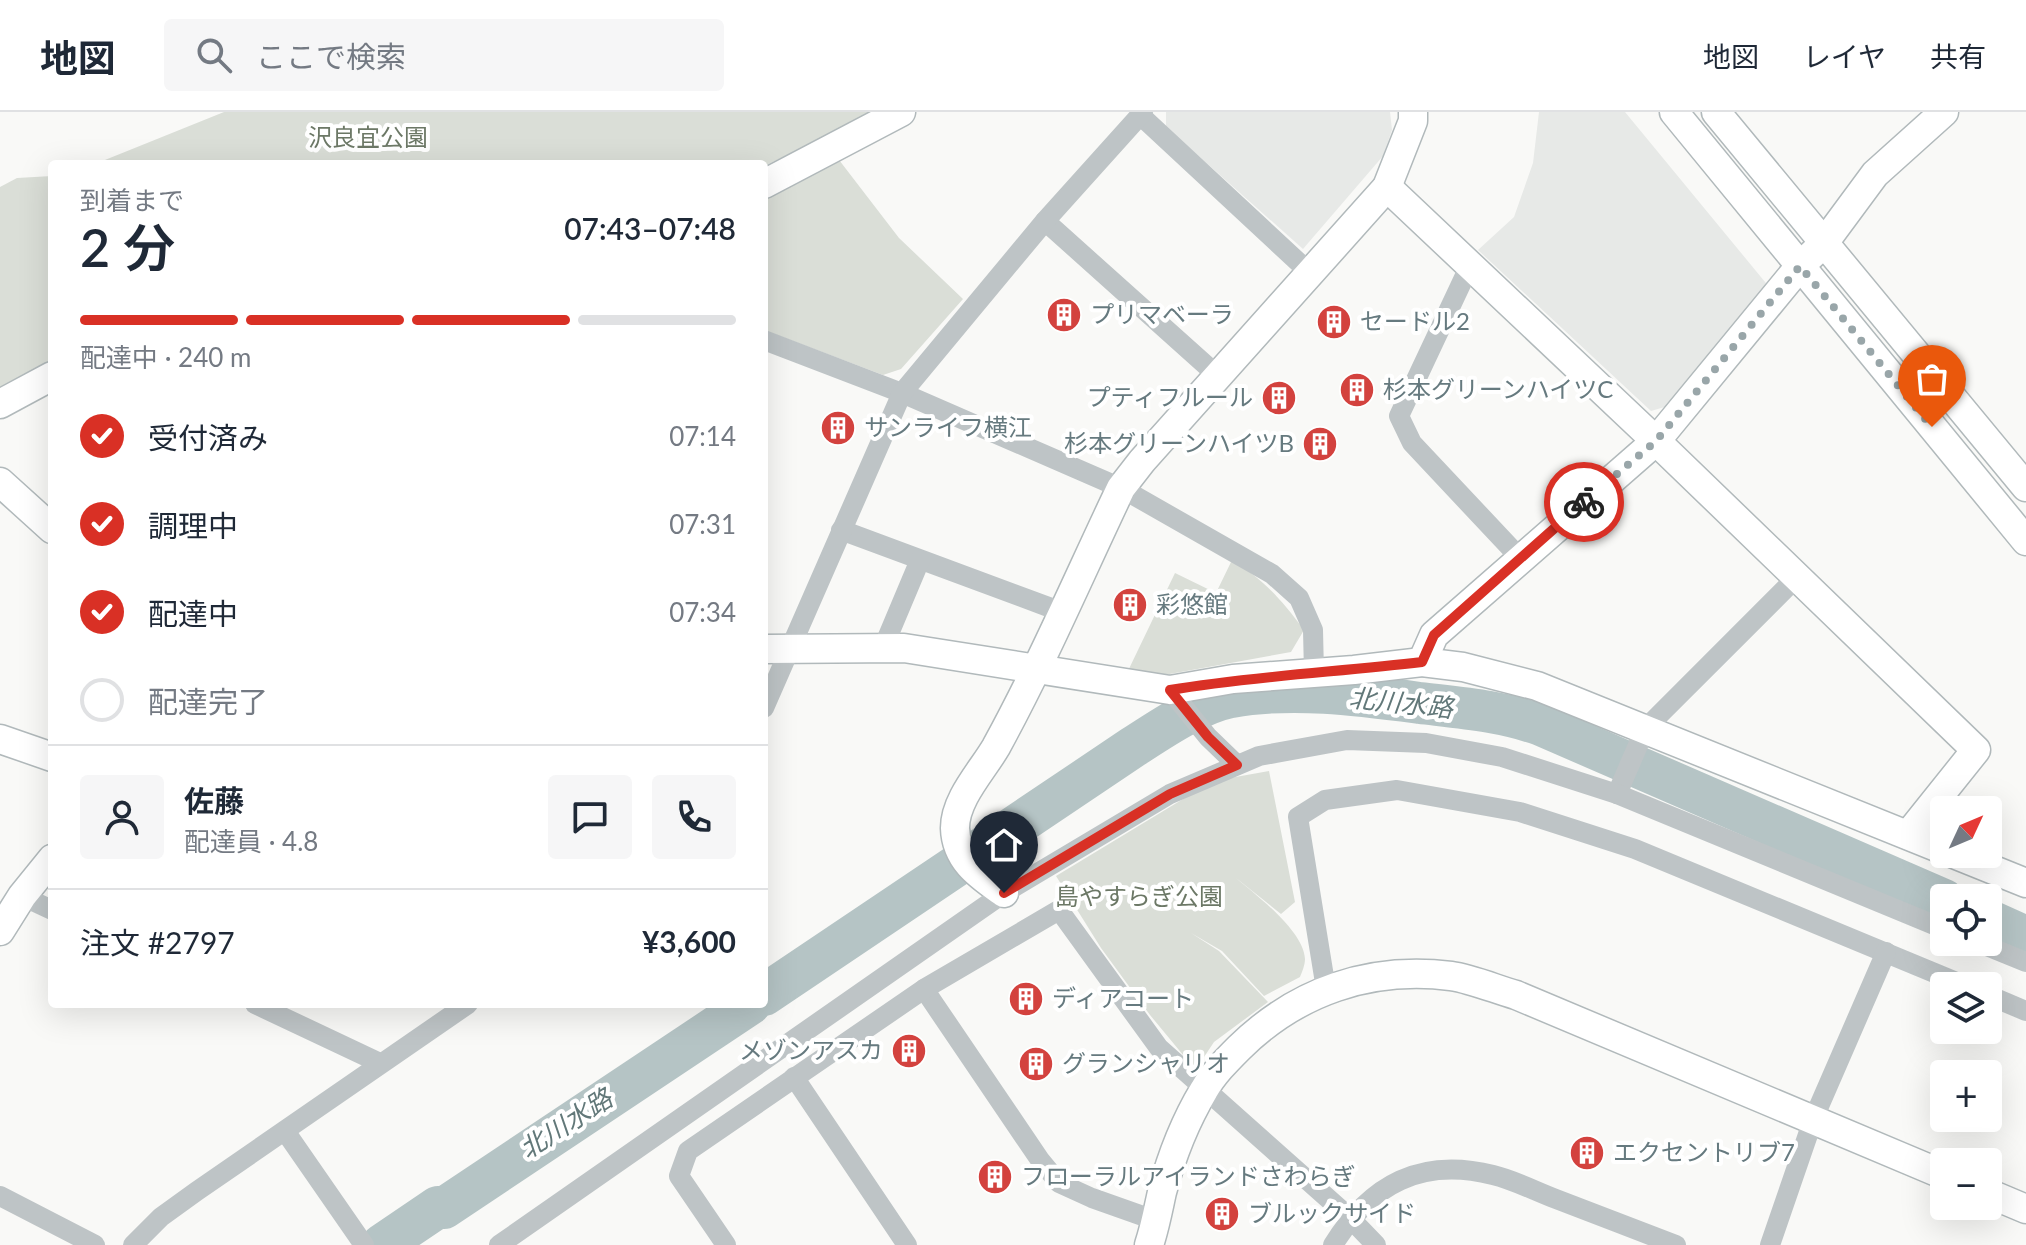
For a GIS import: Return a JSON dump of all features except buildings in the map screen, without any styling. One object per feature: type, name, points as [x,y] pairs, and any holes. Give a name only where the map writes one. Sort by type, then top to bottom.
[{"type":"street","points":[[768,182],[901,112]]},
{"type":"street","points":[[1004,893],[964,858],[955,824],[964,797],[995,748],[1121,488],[1387,187],[1413,121],[1413,112]]},
{"type":"street","points":[[1674,112],[2026,541]]},
{"type":"street","points":[[1716,112],[2026,487]]},
{"type":"street","points":[[1422,662],[1434,635],[1656,441],[1800,266],[1824,243],[1875,174],[1944,112]]},
{"type":"street","points":[[768,690],[777,648],[841,530],[902,393],[1045,221],[1141,114],[1310,273]]},
{"type":"street","points":[[1387,187],[1976,750],[1908,835]]},
{"type":"street","points":[[1045,221],[1218,376]]},
{"type":"street","points":[[1470,265],[1399,416],[1412,443],[1520,558]]},
{"type":"street","points":[[768,342],[902,393],[1121,488],[1272,574],[1299,598],[1313,630],[1314,673]]},
{"type":"street","points":[[0,404],[48,378]]},
{"type":"street","points":[[0,482],[48,525]]},
{"type":"street","points":[[841,530],[1062,612]]},
{"type":"street","points":[[883,648],[920,560]]},
{"type":"street","points":[[1617,794],[1645,729],[1797,577]]},
{"type":"street","points":[[777,648],[904,648],[1170,690],[1233,679],[1422,662],[1463,667],[1537,686],[1930,844]]},
{"type":"street","points":[[1170,690],[1208,737],[1237,765]]},
{"type":"street","points":[[0,739],[48,755]]},
{"type":"street","points":[[499,1245],[1004,893],[1170,794],[1259,756],[1347,740],[1426,743],[1502,757],[1617,794],[1930,923]]},
{"type":"street","points":[[1326,989],[1298,817],[1325,800],[1397,790],[1520,812],[1635,849],[1933,972]]},
{"type":"street","points":[[0,931],[22,896],[48,864]]},
{"type":"street","points":[[1989,868],[2026,883]]},
{"type":"street","points":[[22,896],[48,908]]},
{"type":"street","points":[[726,1245],[679,1176],[688,1151],[924,989],[1059,910],[1159,1048],[1350,1218],[1376,1245]]},
{"type":"street","points":[[1770,1245],[1813,1120],[1886,952]]},
{"type":"street","points":[[2002,952],[2026,962]]},
{"type":"street","points":[[924,989],[1040,1160],[1059,1183],[1153,1233],[1163,1190],[1189,1120],[1205,1088],[1221,1066],[1256,1032],[1289,1007],[1326,989],[1401,974],[1453,976],[1516,995],[1930,1169]]},
{"type":"street","points":[[2002,1001],[2026,1011]]},
{"type":"street","points":[[263,1008],[380,1063]]},
{"type":"street","points":[[133,1245],[161,1217],[462,1008]]},
{"type":"street","points":[[794,1077],[907,1245]]},
{"type":"street","points":[[285,1131],[361,1241]]},
{"type":"street","points":[[1333,1245],[1350,1218],[1380,1192],[1413,1174],[1450,1168],[1494,1175],[1676,1245]]},
{"type":"street","points":[[0,1196],[95,1245]]},
{"type":"street","points":[[2002,1199],[2026,1209]]},
{"type":"shaded area","points":[[1166,112],[1390,112],[1392,130],[1383,156],[1303,249],[1166,127]]},
{"type":"shaded area","points":[[1539,112],[1625,112],[1770,288],[1668,406],[1651,411],[1478,250],[1514,217],[1533,163]]},
{"type":"green space","name":"沢良宜公園","points":[[224,112],[878,112],[768,164],[768,160],[105,160]]},
{"type":"green space","points":[[836,156],[899,238],[963,299],[901,369],[883,375],[768,332],[768,198],[809,177]]},
{"type":"green space","points":[[48,176],[48,363],[0,388],[0,187],[17,178]]},
{"type":"green space","points":[[1232,560],[1271,591],[1304,630],[1291,652],[1153,677],[1126,675],[1175,573],[1216,593]]},
{"type":"green space","name":"島やすらぎ公園","points":[[1269,771],[1295,902],[1281,914],[1236,878],[1297,937],[1303,948],[1304,966],[1300,977],[1264,996],[1222,951],[1191,933],[1219,951],[1268,1002],[1214,1042],[1193,1067],[1101,948],[1056,876],[1193,793],[1230,778]]},
{"type":"waterway","name":"北川水路","points":[[768,992],[1167,725],[1218,700],[1254,694],[1302,692],[1349,695],[1481,711],[1526,720],[1930,894]]},
{"type":"waterway","name":"北川水路","points":[[2002,926],[2026,937]]},
{"type":"waterway","name":"北川水路","points":[[382,1245],[438,1207],[444,1208],[744,1008]]},
{"type":"way so far","points":[[1584,502],[1656,441],[1800,266],[1932,427]]},
{"type":"place","name":"プリマベーラ","points":[[1064,315]]},
{"type":"place","name":"セードル2","points":[[1334,322]]},
{"type":"place","name":"杉本グリーンハイツC","points":[[1357,390]]},
{"type":"place","name":"プティフルール","points":[[1279,398]]},
{"type":"place","name":"サンライフ横江","points":[[838,428]]},
{"type":"place","name":"杉本グリーンハイツB","points":[[1320,444]]},
{"type":"place","name":"彩悠館","points":[[1130,605]]},
{"type":"place","name":"ディアコート","points":[[1026,999]]},
{"type":"place","name":"メゾンアスカ","points":[[909,1051]]},
{"type":"place","name":"グランシャリオ","points":[[1036,1064]]},
{"type":"place","name":"エクセントリブ7","points":[[1587,1153]]},
{"type":"place","name":"フローラルアイランドさわらぎ","points":[[995,1177]]},
{"type":"place","name":"ブルックサイド","points":[[1222,1214]]},
{"type":"route","points":[[1004,893],[1170,794],[1237,765],[1208,737],[1170,690],[1233,679],[1422,662],[1434,635],[1584,502]]}]
